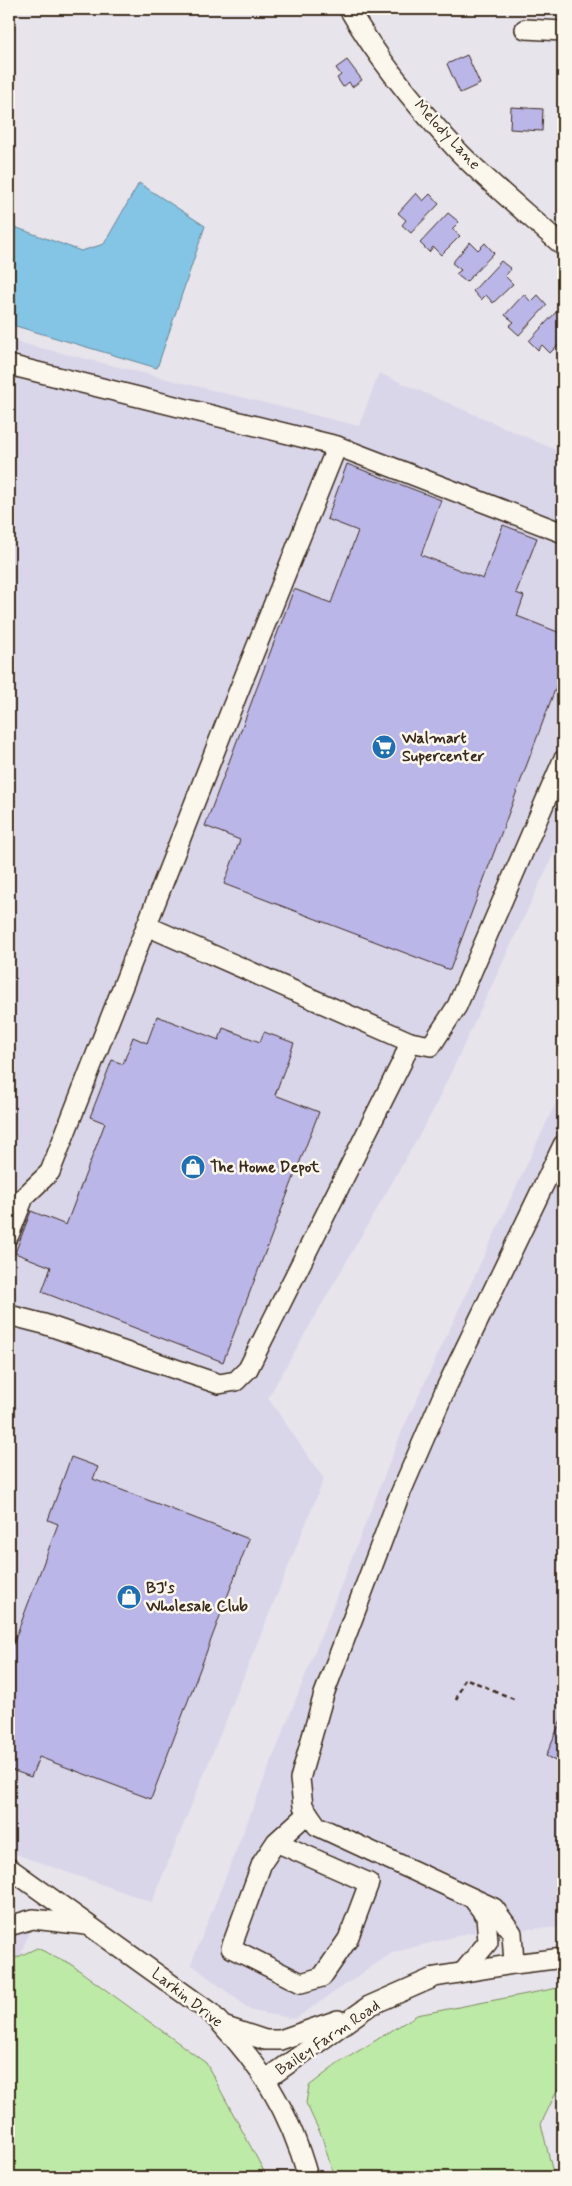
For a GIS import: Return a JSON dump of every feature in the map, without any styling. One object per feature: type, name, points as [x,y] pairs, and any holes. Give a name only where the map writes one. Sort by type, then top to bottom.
[{"type":"street","name":"Melody Lane","points":[[349,9],[363,34],[412,97],[459,152],[563,246]]},
{"type":"street","points":[[525,29],[563,32]]},
{"type":"street","points":[[9,366],[337,446],[563,533]]},
{"type":"street","points":[[9,1235],[24,1197],[50,1172],[224,725],[337,446]]},
{"type":"street","points":[[147,926],[410,1042],[431,1046],[457,1006],[563,760]]},
{"type":"street","points":[[9,1315],[44,1324],[218,1384],[236,1381],[248,1369],[402,1062],[410,1042]]},
{"type":"street","points":[[514,1964],[512,1933],[494,1908],[318,1826],[303,1806],[300,1779],[322,1703],[398,1499],[446,1388],[563,1146]]},
{"type":"street","points":[[276,1842],[369,1883],[348,1939],[328,1969],[322,1976],[301,1983],[231,1948],[262,1863],[276,1842],[308,1813]]},
{"type":"street","name":"Larkin Drive","points":[[9,1868],[211,2013],[239,2042],[266,2079],[289,2121],[308,2177]]},
{"type":"street","points":[[463,1972],[488,1942],[486,1916],[473,1898]]},
{"type":"street","points":[[9,1926],[33,1919],[89,1926]]},
{"type":"street","name":"Bailey Farm Road","points":[[266,2079],[369,2006],[435,1977],[563,1958]]},
{"type":"street","points":[[223,2026],[265,2040],[280,2040],[369,2006]]},
{"type":"path","points":[[456,1700],[465,1678],[516,1700]]},
{"type":"shaded area","points":[[9,340],[359,426],[379,373],[563,453],[563,834],[432,1113],[268,1398],[324,1479],[152,1902],[15,1854],[9,1849]]},
{"type":"shaded area","points":[[563,1087],[563,1927],[468,1933],[392,1953],[295,2019],[252,2011],[191,1964],[402,1431]]},
{"type":"shaded area","points":[[9,1906],[32,1924],[9,1986]]},
{"type":"green space","points":[[37,1948],[69,1963],[206,2063],[267,2177],[9,2177],[9,1961]]},
{"type":"green space","points":[[563,1987],[563,2078],[541,2124],[554,2177],[334,2177],[322,2137],[306,2103],[309,2086],[339,2063],[417,2015]]},
{"type":"water","points":[[139,183],[205,226],[157,368],[9,324],[9,225],[81,251],[104,244]]},
{"type":"building","points":[[467,55],[480,84],[460,93],[447,64]]},
{"type":"building","points":[[347,60],[362,80],[352,87],[349,82],[343,87],[337,78],[341,75],[336,68]]},
{"type":"building","points":[[511,107],[543,109],[542,131],[510,129]]},
{"type":"building","points":[[416,193],[423,201],[430,194],[439,204],[411,233],[402,225],[406,220],[398,213]]},
{"type":"building","points":[[448,213],[459,222],[452,229],[460,236],[441,255],[433,247],[429,252],[420,243]]},
{"type":"building","points":[[470,242],[478,250],[485,243],[494,253],[466,282],[456,274],[461,270],[452,263]]},
{"type":"building","points":[[501,261],[511,269],[505,276],[513,284],[493,303],[486,295],[481,300],[473,291]]},
{"type":"building","points":[[524,294],[531,302],[538,295],[547,305],[519,335],[509,326],[514,322],[505,315]]},
{"type":"building","points":[[557,311],[563,316],[561,327],[563,329],[563,340],[550,353],[542,345],[538,350],[529,341]]},
{"type":"building","name":"Walmart Supercenter","points":[[347,464],[441,500],[421,555],[483,579],[503,525],[537,538],[516,593],[524,596],[517,616],[563,634],[563,668],[450,970],[224,884],[240,840],[205,826],[294,589],[331,603],[358,531],[327,519]]},
{"type":"building","name":"The Home Depot","points":[[157,1016],[219,1040],[223,1028],[260,1042],[264,1032],[294,1043],[275,1095],[319,1112],[223,1362],[42,1292],[51,1267],[15,1253],[31,1211],[66,1225],[105,1123],[90,1117],[112,1060],[123,1064],[133,1037],[147,1043]]},
{"type":"building","name":"BJ's Wholesale Club","points":[[71,1457],[98,1467],[93,1479],[249,1539],[151,1799],[39,1757],[31,1777],[9,1769],[9,1655],[58,1524],[48,1520]]},
{"type":"building","points":[[563,1715],[563,1765],[546,1756]]},
{"type":"place","name":"Walmart Supercenter","points":[[384,747]]},
{"type":"place","name":"The Home Depot","points":[[193,1167]]},
{"type":"place","name":"BJ's Wholesale Club","points":[[129,1597]]}]
